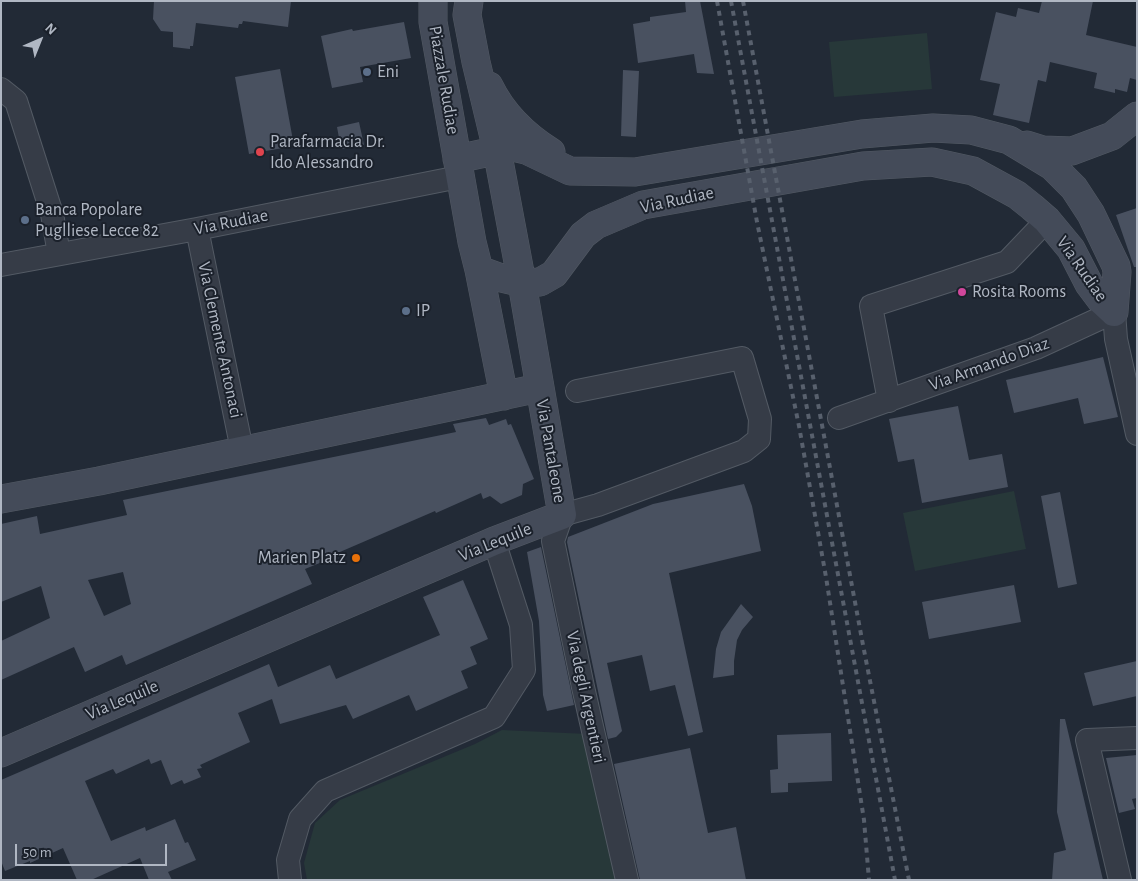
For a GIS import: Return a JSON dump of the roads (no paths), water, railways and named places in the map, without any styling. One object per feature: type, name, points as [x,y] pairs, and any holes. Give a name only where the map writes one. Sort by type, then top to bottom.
[{"type":"main road","name":"Piazzale Rudiae","points":[[433,1],[435,30],[458,168],[504,396]]},
{"type":"main road","name":"Piazzale Rudiae","points":[[469,1],[467,16],[497,150],[540,388]]},
{"type":"main road","name":"Via Rudiae","points":[[476,62],[493,95],[512,122],[532,140],[554,154],[590,172]]},
{"type":"main road","points":[[1009,140],[1043,150],[1072,151],[1112,136],[1137,116]]},
{"type":"main road","name":"Via Rudiae","points":[[497,150],[513,147],[526,150],[570,171],[635,172],[862,134],[933,128],[971,130],[1009,140],[1052,166],[1074,188],[1090,214],[1118,272],[1125,308],[1101,300],[1089,284],[1071,249],[1047,220],[1017,195],[973,171],[932,162],[863,166],[643,205],[596,225],[583,235],[554,274],[540,282],[522,283]]},
{"type":"main road","name":"Piazzale Rudiae","points":[[458,168],[497,150]]},
{"type":"main road","points":[[479,270],[522,283]]},
{"type":"main road","points":[[1,499],[99,481],[540,388]]},
{"type":"main road","name":"Via Pantaleone","points":[[540,388],[562,515]]},
{"type":"main road","name":"Via Lequile","points":[[1,753],[494,541],[562,515]]},
{"type":"street","points":[[1,89],[16,101],[52,214],[59,254]]},
{"type":"street","name":"Via Rudiae","points":[[1,264],[197,229],[458,168]]},
{"type":"street","points":[[889,401],[871,306],[1007,262],[1047,220]]},
{"type":"street","name":"Via Clemente Antonaci","points":[[197,229],[242,450]]},
{"type":"street","points":[[1125,308],[1116,339],[1137,433]]},
{"type":"street","name":"Via Armando Diaz","points":[[839,418],[1036,348],[1125,308]]},
{"type":"street","name":"Via Lequile","points":[[562,515],[598,505],[744,451],[758,438],[760,419],[742,358],[577,391]]},
{"type":"street","name":"Via degli Argentieri","points":[[562,515],[553,541],[583,687],[627,880]]},
{"type":"street","points":[[290,880],[288,860],[300,819],[325,791],[494,717],[524,670],[521,625],[494,541]]},
{"type":"street","points":[[1120,880],[1087,740],[1137,738]]},
{"type":"railway","points":[[717,1],[757,222],[799,426],[826,577],[864,820],[869,880]]},
{"type":"railway","points":[[731,1],[895,880]]},
{"type":"railway","points":[[743,1],[863,645],[909,880]]},
{"type":"place","name":"Eni","points":[[367,72]]},
{"type":"place","name":"Parafarmacia Dr. Ido Alessandro","points":[[260,152]]},
{"type":"place","name":"Banca Popolare Puglliese Lecce 82","points":[[25,220]]},
{"type":"place","name":"Rosita Rooms","points":[[962,292]]},
{"type":"place","name":"IP","points":[[406,311]]},
{"type":"place","name":"Marien Platz","points":[[356,558]]}]
